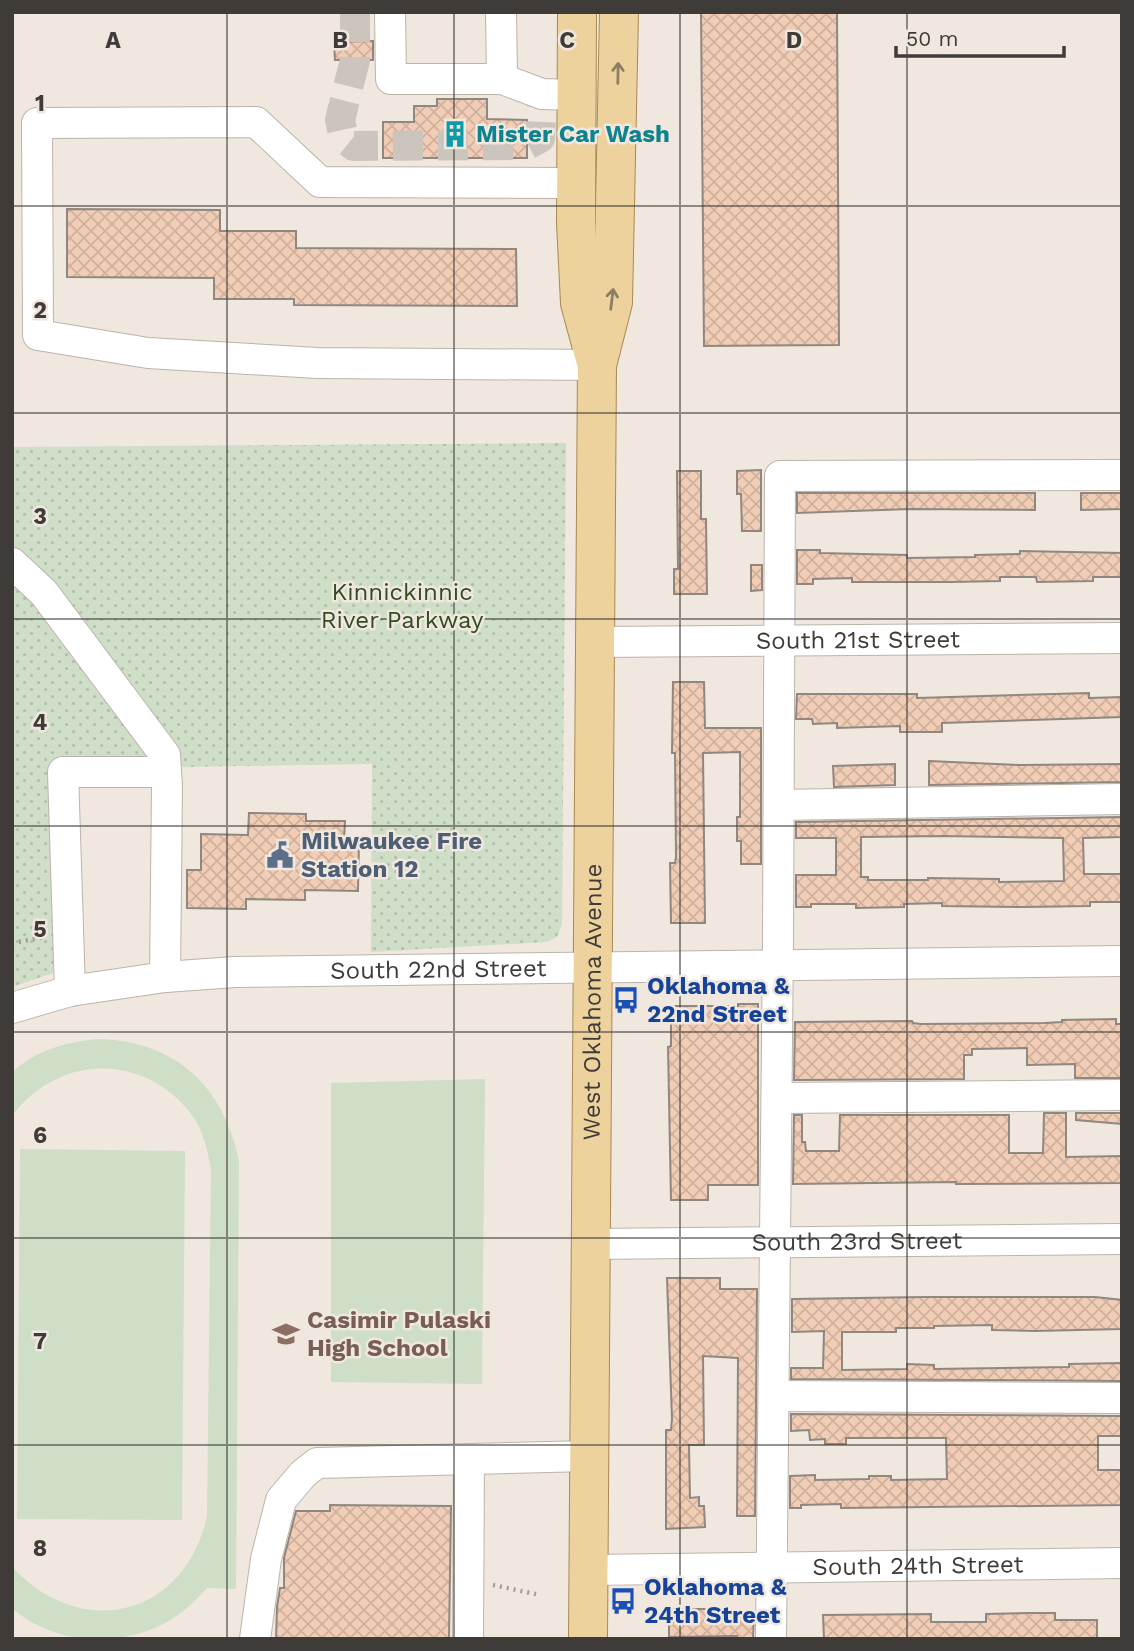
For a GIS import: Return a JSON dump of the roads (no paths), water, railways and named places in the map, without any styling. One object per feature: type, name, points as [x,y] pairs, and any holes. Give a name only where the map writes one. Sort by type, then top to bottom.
[{"type":"main road","name":"West Oklahoma Avenue","points":[[576,12],[575,183],[580,303],[597,365]]},
{"type":"main road","name":"West Oklahoma Avenue","points":[[588,1639],[597,365],[613,302],[619,12]]},
{"type":"main road","points":[[575,135],[617,134]]},
{"type":"street","points":[[390,12],[391,79],[502,79],[542,94],[576,95]]},
{"type":"street","points":[[501,12],[502,79]]},
{"type":"street","points":[[575,183],[320,182],[256,122],[37,123],[38,335],[148,353],[304,362],[597,365]]},
{"type":"street","points":[[771,1639],[780,476],[1122,475]]},
{"type":"street","points":[[12,563],[44,593],[165,755],[165,977]]},
{"type":"street","name":"South 21st Street","points":[[594,642],[1122,638]]},
{"type":"street","points":[[70,991],[63,772],[166,772]]},
{"type":"street","points":[[779,806],[1122,799]]},
{"type":"street","name":"South 22nd Street","points":[[12,1008],[70,991],[165,977],[235,972],[1122,961]]},
{"type":"street","points":[[777,1098],[1122,1095]]},
{"type":"street","name":"South 23rd Street","points":[[591,1244],[1122,1239]]},
{"type":"street","points":[[774,1396],[1122,1398]]},
{"type":"street","points":[[255,1639],[266,1559],[281,1500],[303,1474],[317,1463],[589,1456]]},
{"type":"street","points":[[468,1639],[469,1459]]},
{"type":"street","name":"South 24th Street","points":[[589,1570],[1122,1563]]},
{"type":"tunnel","points":[[355,12],[355,60],[340,120],[344,138],[354,146],[527,145],[540,138],[542,94]]},
{"type":"place","name":"Mister Car Wash","points":[[455,134]]},
{"type":"place","name":"Milwaukee Fire Station 12","points":[[280,855]]},
{"type":"place","name":"Oklahoma & 22nd Street","points":[[626,1000]]},
{"type":"place","name":"Casimir Pulaski High School","points":[[286,1334]]},
{"type":"place","name":"Oklahoma & 24th Street","points":[[623,1601]]},
{"type":"park label","name":"Kinnickinnic River Parkway","points":[[402,606]]}]
